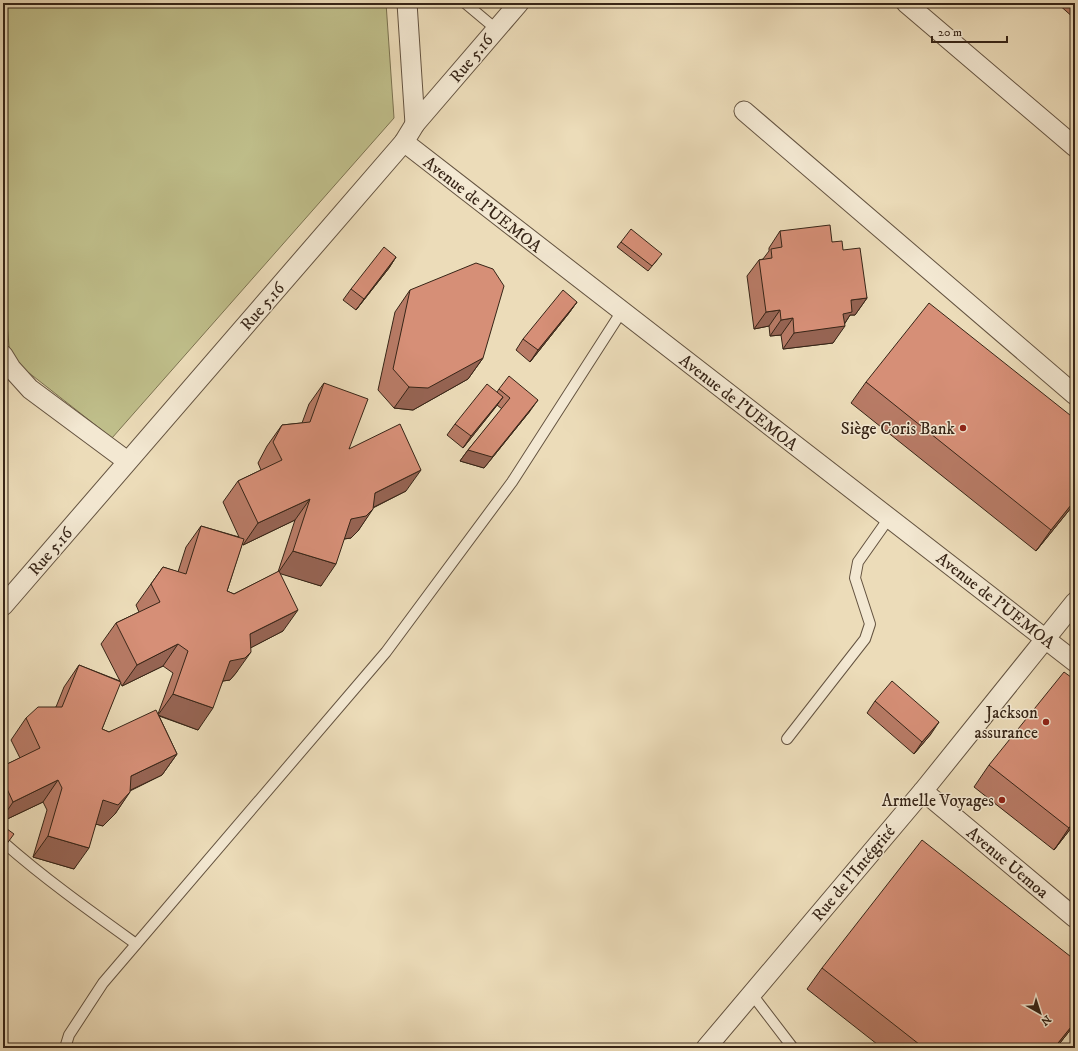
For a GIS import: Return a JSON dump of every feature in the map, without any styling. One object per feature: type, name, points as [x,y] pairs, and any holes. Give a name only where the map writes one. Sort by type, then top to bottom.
[{"type":"street","points":[[407,3],[415,124]]},
{"type":"street","name":"Rue 5.16","points":[[3,606],[404,142],[415,124],[519,3]]},
{"type":"street","points":[[906,3],[1075,147]]},
{"type":"street","points":[[744,112],[1075,395]]},
{"type":"street","name":"Avenue de l'UEMOA","points":[[404,142],[1046,638],[1075,662]]},
{"type":"street","points":[[3,355],[10,368],[30,389],[127,461]]},
{"type":"street","name":"Rue de l'Intégrité","points":[[706,1048],[923,791],[1075,602]]},
{"type":"street","name":"Avenue Uemoa","points":[[923,791],[1075,918]]},
{"type":"lane","points":[[464,3],[496,29]]},
{"type":"lane","points":[[65,1048],[70,1034],[102,983],[386,652],[512,482],[622,311]]},
{"type":"lane","points":[[786,739],[866,639],[870,624],[855,578],[858,562],[889,518]]},
{"type":"lane","points":[[3,842],[74,900],[136,944]]},
{"type":"lane","points":[[751,993],[793,1048]]},
{"type":"shaded area","points":[[3,3],[386,3],[394,118],[112,438],[10,358],[3,276]]},
{"type":"building","points":[[830,225],[832,242],[842,241],[843,250],[860,248],[867,298],[851,300],[852,312],[843,314],[845,326],[794,333],[793,318],[781,320],[780,310],[766,312],[759,260],[772,258],[771,249],[782,247],[780,231]]},
{"type":"building","points":[[631,229],[662,254],[652,266],[621,242]]},
{"type":"building","points":[[384,247],[396,257],[364,299],[351,289]]},
{"type":"building","points":[[476,263],[493,269],[504,286],[483,358],[428,388],[409,387],[393,369],[410,290]]},
{"type":"building","points":[[563,290],[577,302],[538,350],[523,339]]},
{"type":"building","name":"Siège Coris Bank","points":[[929,303],[1075,419],[1075,500],[1051,530],[866,382]]},
{"type":"building","points":[[509,376],[538,400],[492,457],[468,450],[510,398],[499,389]]},
{"type":"building","points":[[324,383],[368,399],[349,449],[400,424],[421,470],[375,493],[373,509],[366,516],[351,519],[336,564],[293,551],[310,499],[258,523],[238,481],[282,460],[273,442],[282,425],[310,422]]},
{"type":"building","points":[[487,384],[503,397],[471,436],[455,424]]},
{"type":"building","points":[[201,526],[244,539],[227,591],[234,594],[279,571],[298,610],[250,634],[251,652],[245,658],[230,661],[213,708],[173,694],[188,651],[178,644],[137,665],[116,623],[160,602],[151,584],[163,567],[186,574]]},
{"type":"building","points":[[79,665],[121,682],[102,729],[109,732],[156,710],[177,754],[131,776],[130,792],[118,805],[103,800],[89,848],[48,836],[62,788],[58,780],[13,802],[3,780],[3,766],[40,748],[26,718],[38,707],[62,707]]},
{"type":"building","points":[[1064,672],[1075,680],[1075,820],[1069,828],[989,765]]},
{"type":"building","points":[[892,681],[939,722],[922,742],[875,701]]},
{"type":"building","points":[[3,826],[14,834],[3,849]]},
{"type":"building","points":[[922,840],[1075,960],[1075,1022],[1054,1048],[924,1048],[822,968]]},
{"type":"place","name":"Siège Coris Bank","points":[[963,428]]},
{"type":"place","name":"Jackson assurance","points":[[1046,722]]},
{"type":"place","name":"Armelle Voyages","points":[[1002,800]]}]
